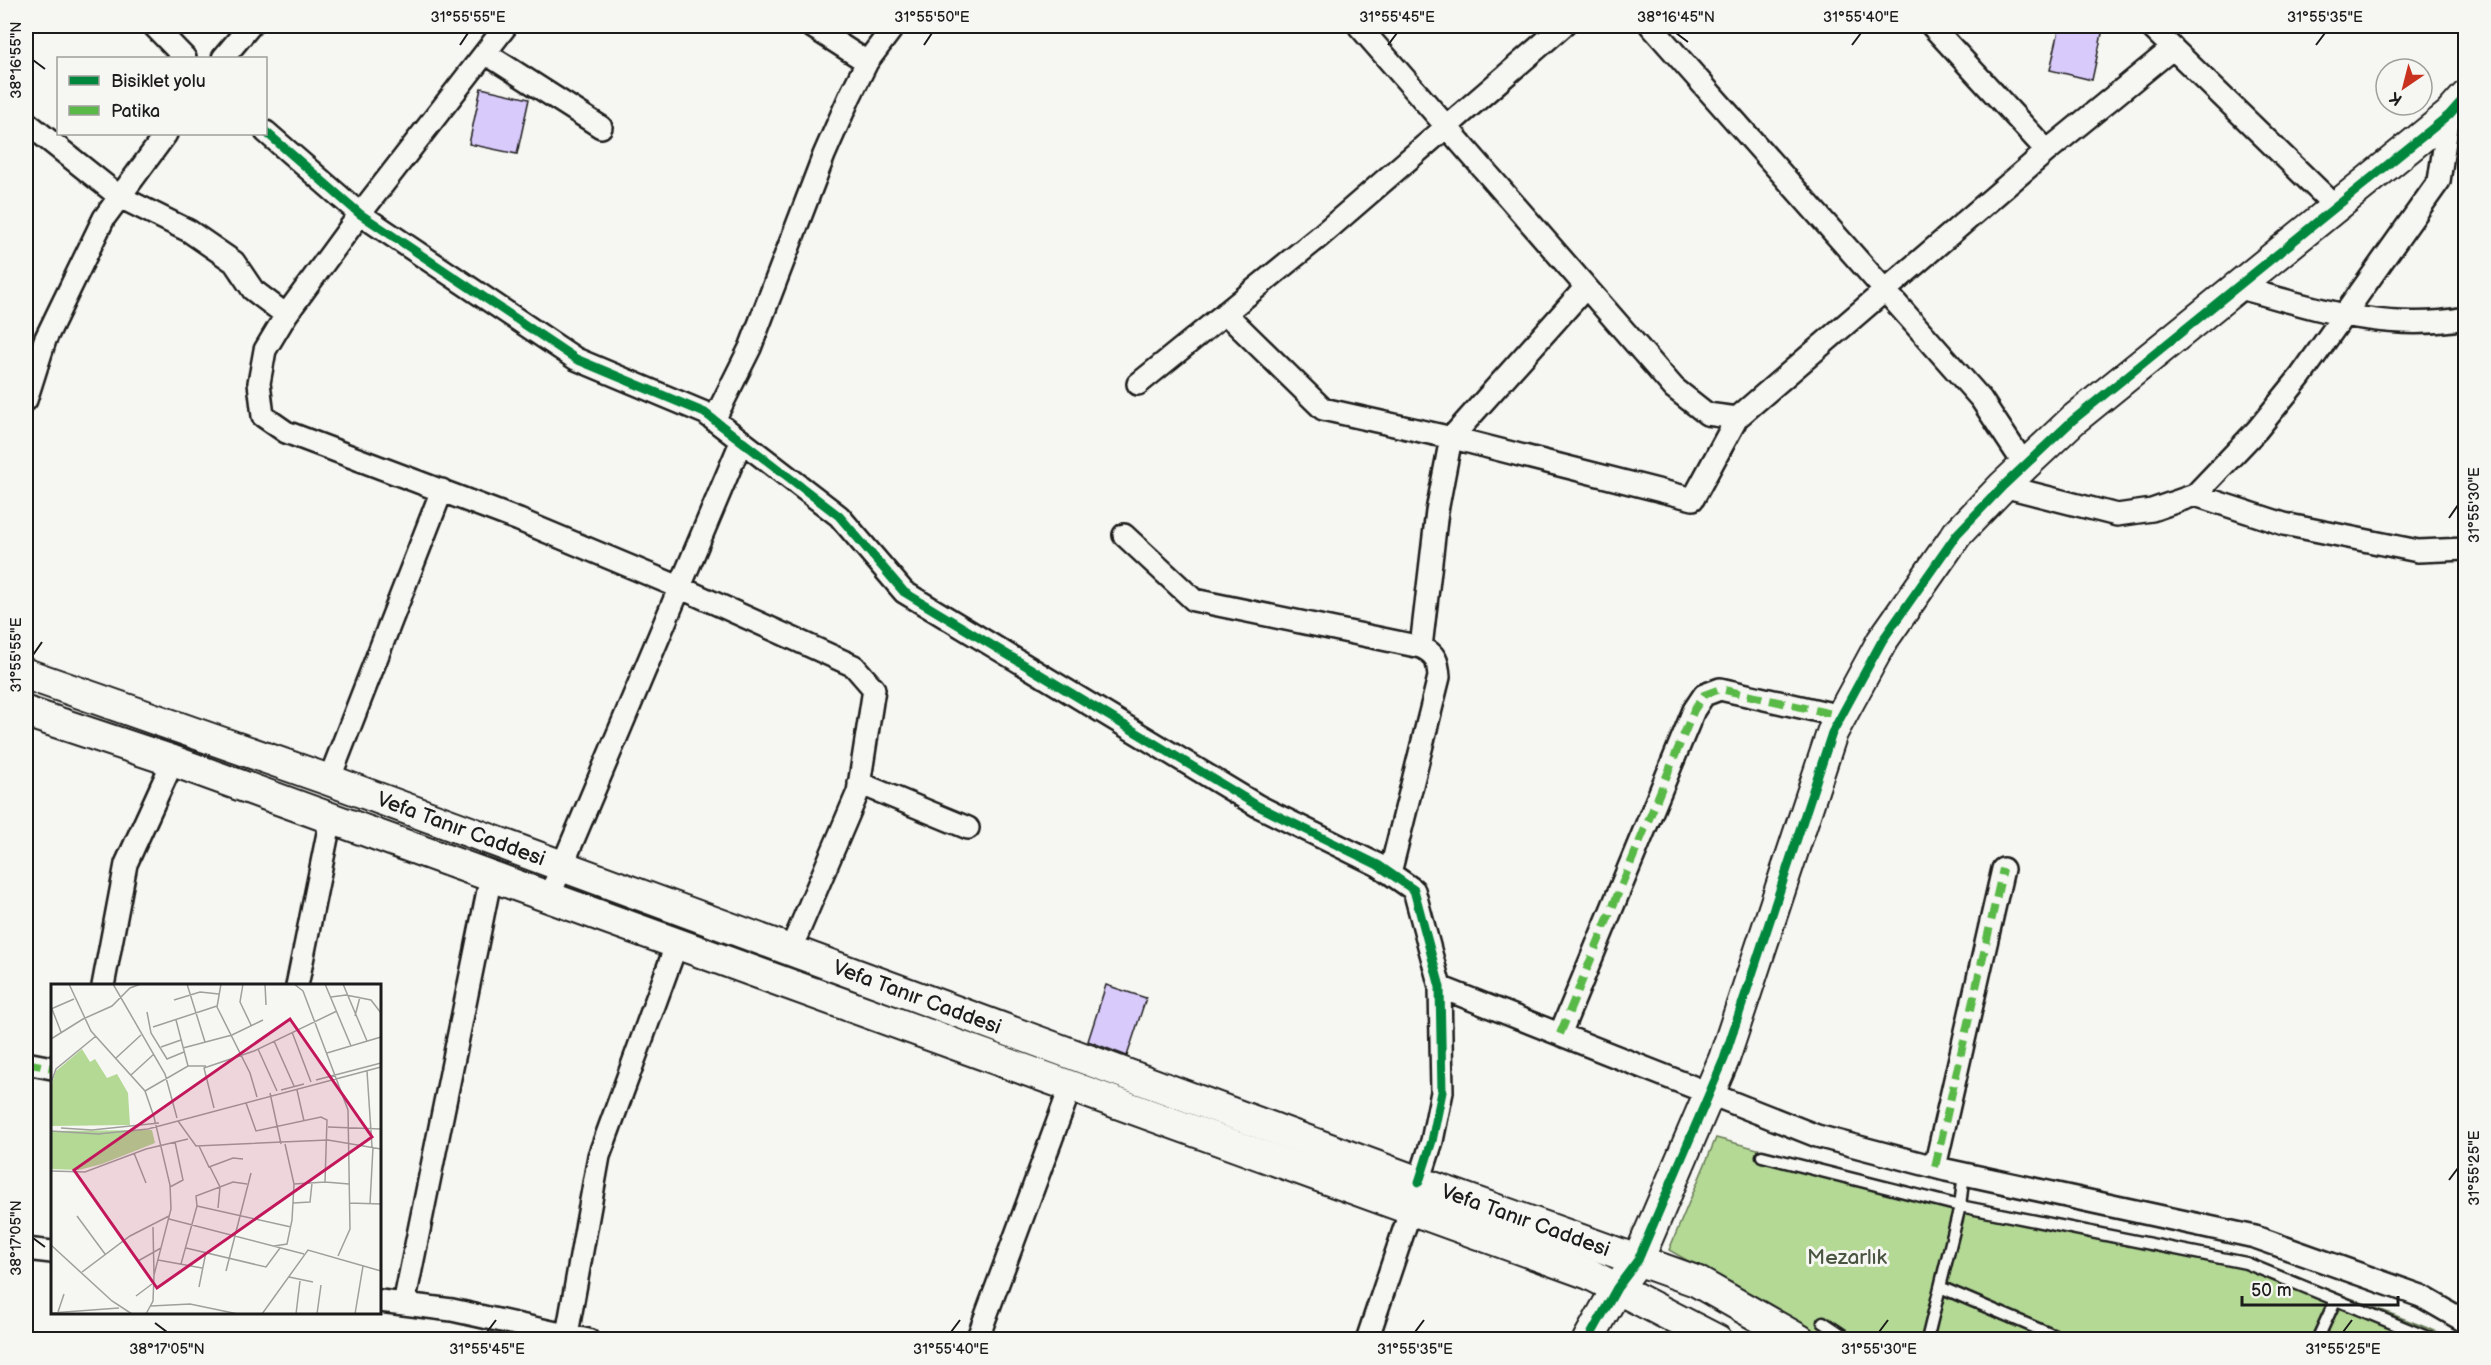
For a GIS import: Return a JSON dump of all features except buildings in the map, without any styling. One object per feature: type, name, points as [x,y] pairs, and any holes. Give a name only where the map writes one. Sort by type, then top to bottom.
[{"type":"main road","points":[[1588,1340],[1617,1288],[1638,1260],[1724,1059],[1832,733],[1882,641],[1957,534],[2003,486],[2026,467],[2073,420],[2457,106]]},
{"type":"main road","name":"Vefa Tanır Caddesi","points":[[26,675],[329,780],[561,865],[790,951],[1415,1196],[1589,1274],[1717,1340]]},
{"type":"main road","name":"Vefa Tanır Caddesi","points":[[26,712],[173,761],[1071,1086],[1415,1196],[1638,1260],[1696,1281],[1800,1340]]},
{"type":"street","points":[[154,26],[184,57]]},
{"type":"street","points":[[224,57],[250,26]]},
{"type":"street","points":[[507,26],[360,214],[286,315],[265,350],[259,383],[263,416],[286,432],[519,520],[679,587],[854,666],[865,677],[874,688],[858,792],[790,951]]},
{"type":"street","points":[[811,26],[867,62]]},
{"type":"street","points":[[714,420],[750,348],[824,155],[867,62],[894,26]]},
{"type":"street","points":[[1359,26],[1674,388],[1707,414],[1737,418]]},
{"type":"street","points":[[1138,384],[1318,237],[1563,26]]},
{"type":"street","points":[[1651,26],[1981,399],[2026,467]]},
{"type":"street","points":[[1932,26],[2047,151]]},
{"type":"street","points":[[2150,26],[2336,207]]},
{"type":"street","points":[[1224,313],[1323,409],[1451,438],[1693,499],[1737,418],[2047,151],[2173,48]]},
{"type":"street","points":[[485,53],[600,127]]},
{"type":"street","points":[[2003,486],[2117,515],[2152,510],[2195,495],[2257,430],[2300,376],[2439,181],[2457,106]]},
{"type":"street","points":[[26,122],[120,197],[189,231],[234,262],[253,290],[286,315]]},
{"type":"street","points":[[267,133],[360,214],[576,359],[705,413],[839,516],[904,592],[1258,806],[1378,865],[1414,890],[1440,987],[1442,1092],[1432,1141],[1367,1340]]},
{"type":"street","points":[[26,400],[45,340],[104,218],[165,135]]},
{"type":"street","points":[[1421,647],[1437,511],[1451,438],[1586,287]]},
{"type":"street","points":[[2237,287],[2343,316],[2400,324],[2444,322],[2466,318]]},
{"type":"street","points":[[549,897],[741,442]]},
{"type":"street","points":[[329,780],[442,490]]},
{"type":"street","points":[[2195,495],[2283,524],[2317,531],[2418,551],[2466,549]]},
{"type":"street","points":[[1124,535],[1194,600],[1421,647],[1432,652],[1438,662],[1439,677],[1389,873]]},
{"type":"street","points":[[1560,1034],[1694,710],[1704,695],[1720,689],[1841,716]]},
{"type":"street","points":[[104,984],[126,864],[173,761]]},
{"type":"street","points":[[859,783],[968,828]]},
{"type":"street","points":[[297,984],[331,818]]},
{"type":"street","points":[[1935,1167],[2003,869]]},
{"type":"street","points":[[404,1304],[491,876]]},
{"type":"street","points":[[566,1337],[600,1156],[677,943]]},
{"type":"street","points":[[1440,987],[1817,1136],[1935,1167],[2255,1237],[2421,1296],[2466,1322]]},
{"type":"street","points":[[26,1063],[51,1068]]},
{"type":"street","points":[[977,1340],[1071,1086]]},
{"type":"street","points":[[26,1249],[51,1252]]},
{"type":"street","points":[[381,1301],[452,1311],[588,1340]]},
{"type":"lane","points":[[1762,1156],[1960,1206],[2246,1263],[2434,1340]]},
{"type":"lane","points":[[1927,1340],[1960,1206],[1964,1173]]},
{"type":"lane","points":[[1940,1287],[2064,1340]]},
{"type":"lane","points":[[2317,1340],[2335,1300]]},
{"type":"lane","points":[[1823,1322],[1850,1340]]},
{"type":"green space","name":"Mezarlık","points":[[1716,1138],[1932,1195],[2242,1256],[2456,1339],[1824,1339],[1669,1250]]},
{"type":"marked path","points":[[1560,1034],[1694,710],[1704,695],[1720,689],[1841,716]]},
{"type":"marked path","points":[[1935,1167],[2003,869]]},
{"type":"marked path","points":[[26,1063],[51,1068]]},
{"type":"cycle path","points":[[1588,1340],[1617,1288],[1638,1260],[1724,1059],[1832,733],[1882,641],[1957,534],[2003,486],[2073,420],[2449,115],[2466,96]]},
{"type":"cycle path","points":[[267,133],[360,214],[576,359],[705,413],[839,516],[904,592],[1258,806],[1378,865],[1414,890],[1440,987],[1442,1092],[1432,1141],[1419,1182]]}]
